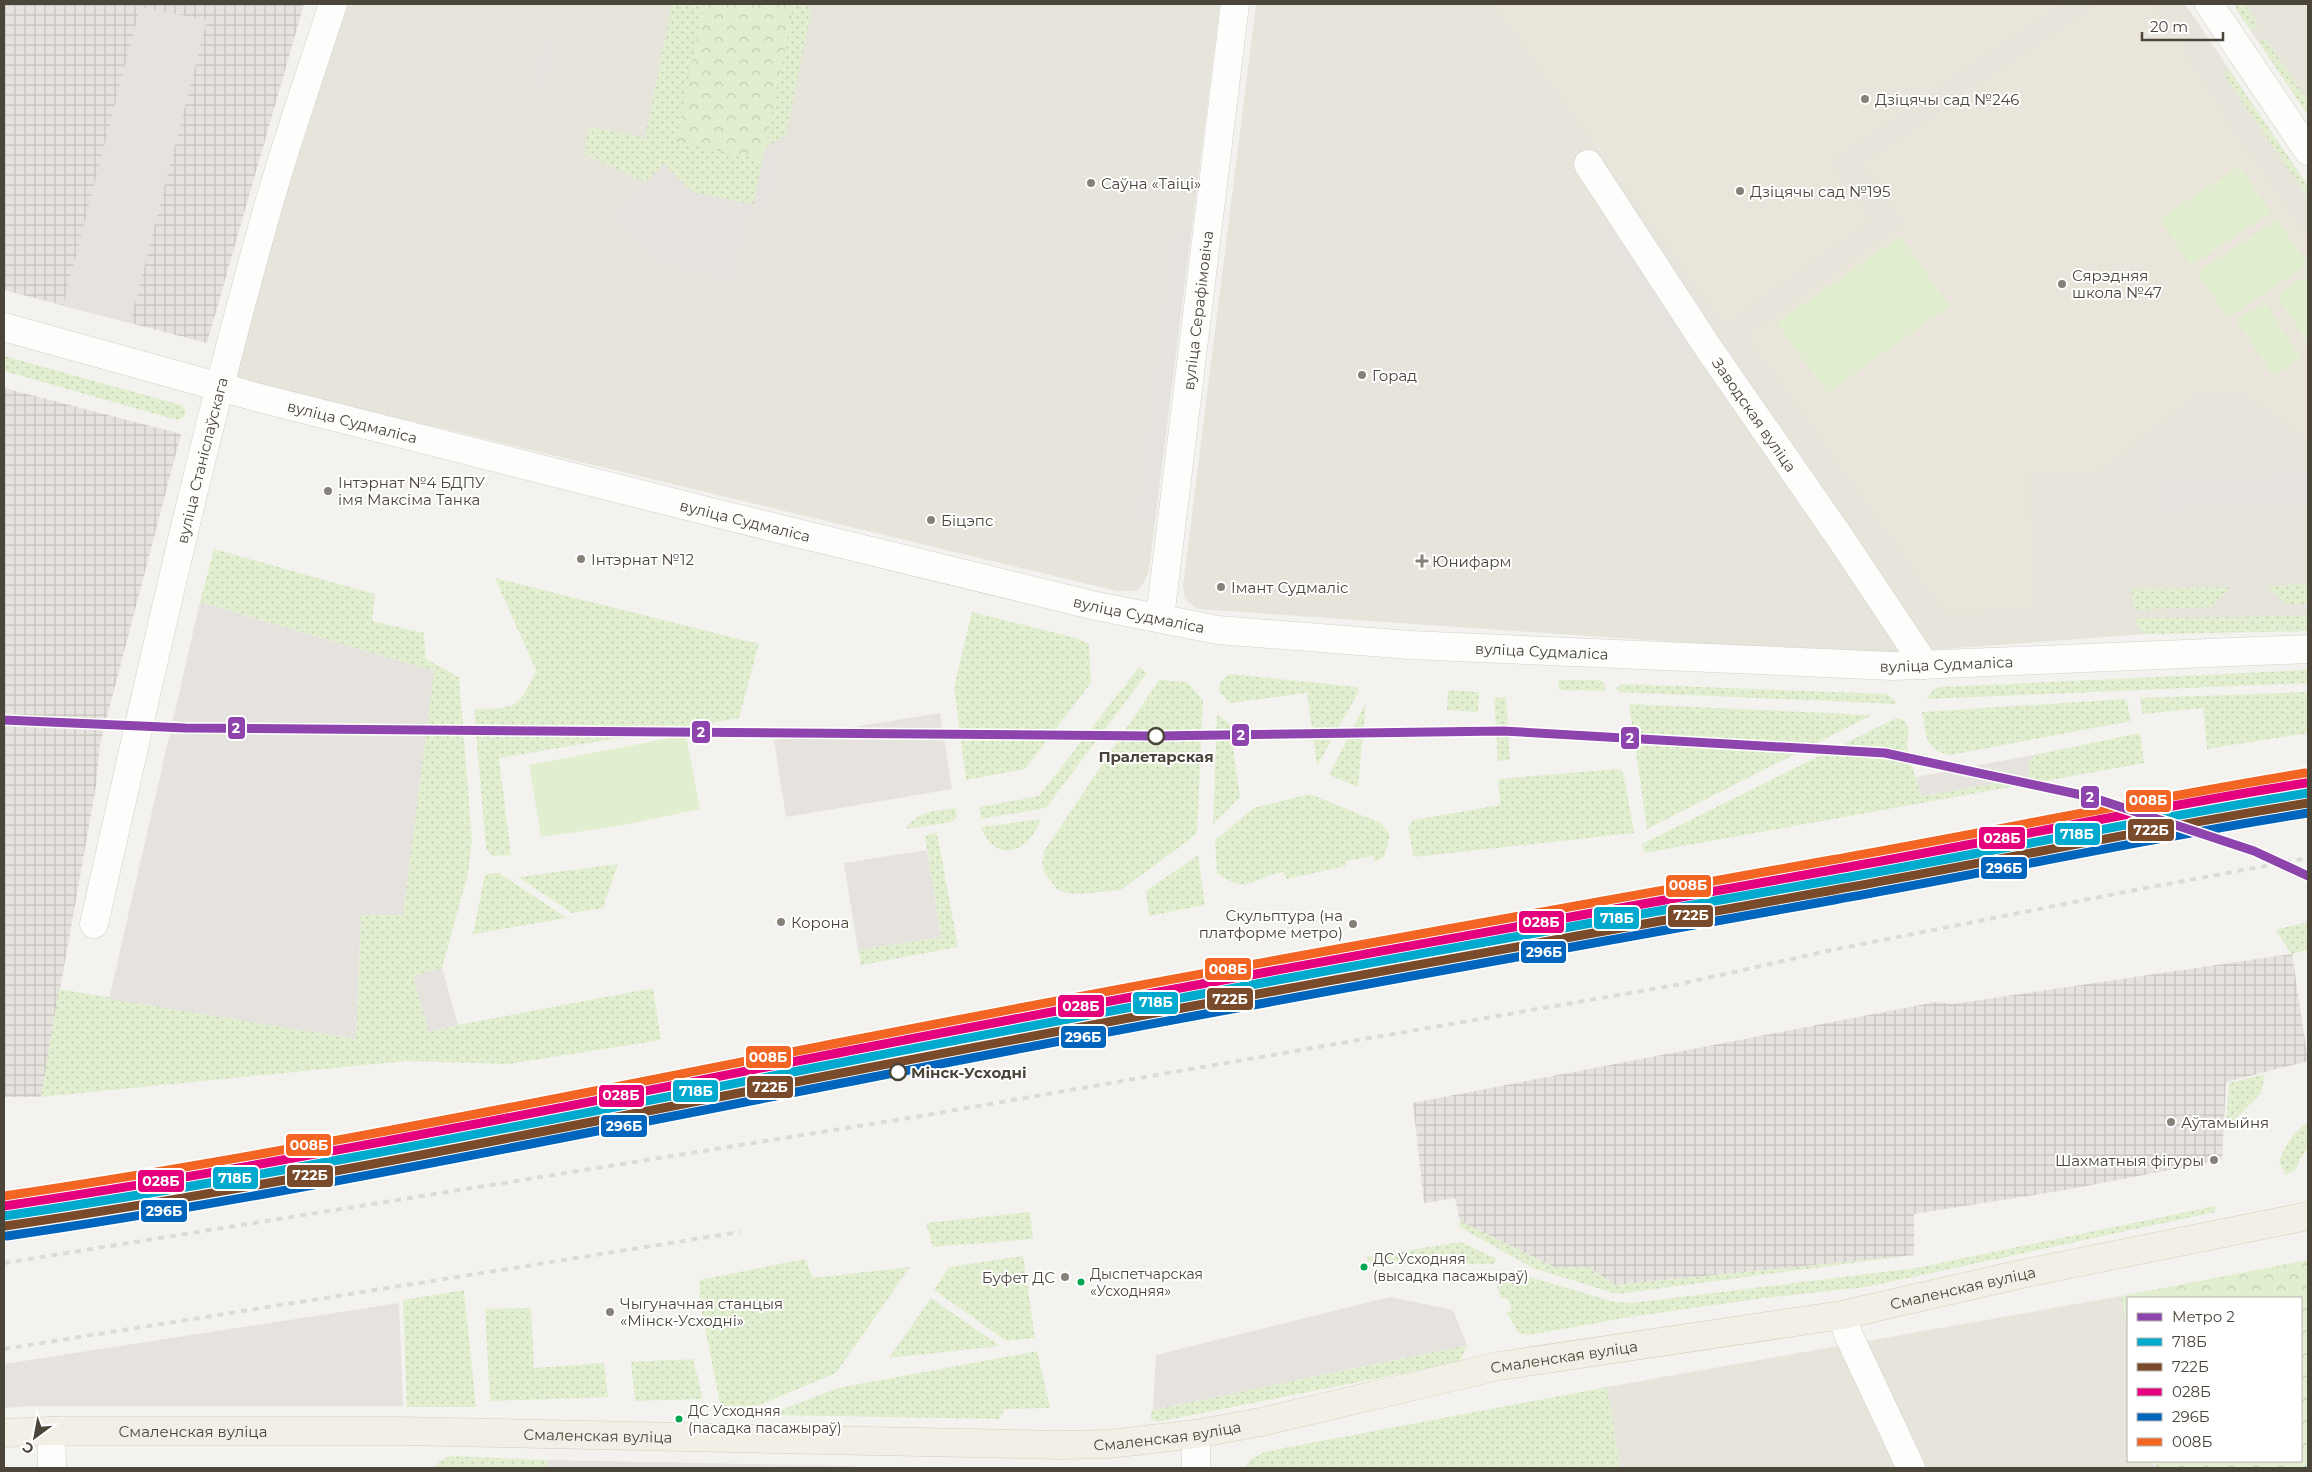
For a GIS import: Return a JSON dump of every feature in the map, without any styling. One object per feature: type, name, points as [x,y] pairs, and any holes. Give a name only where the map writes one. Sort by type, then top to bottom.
[{"type":"main road","name":"Смаленская вуліца","points":[[4,1433],[51,1431],[399,1431],[1060,1445],[1110,1444],[1196,1434],[1261,1422],[1499,1366],[1842,1315],[2021,1274],[2308,1216]]},
{"type":"street","name":"вуліца Станіслаўскага","points":[[94,924],[156,648],[220,387],[271,198],[333,4]]},
{"type":"street","name":"вуліца Серафімовіча","points":[[1160,618],[1235,4]]},
{"type":"street","points":[[2209,4],[2304,136]]},
{"type":"street","name":"Заводская вуліца","points":[[1588,164],[1709,349],[1841,539],[1925,665]]},
{"type":"street","name":"вуліца Судмаліса","points":[[4,327],[220,387],[724,515],[1096,606],[1218,630],[1410,645],[1883,666],[2308,649]]},
{"type":"street","points":[[1842,1315],[1911,1468]]},
{"type":"street","points":[[51,1431],[52,1468]]},
{"type":"street","points":[[1196,1434],[1196,1468]]},
{"type":"shaded area","points":[[4,4],[304,4],[207,343],[4,290]]},
{"type":"shaded area","points":[[321,4],[1220,4],[1149,570],[1144,583],[1137,591],[1117,591],[228,377]]},
{"type":"shaded area","points":[[1256,4],[2185,4],[2308,186],[2308,631],[2145,634],[1863,655],[1198,609],[1185,599],[1183,586]]},
{"type":"shaded area","name":"Дзіцячы сад №195","points":[[1492,4],[2063,4],[1831,162],[1873,220],[1724,327]]},
{"type":"shaded area","name":"Сярэдняя школа №47","points":[[2096,4],[2153,4],[2243,141],[2308,234],[2308,440],[2237,392],[2201,392],[2096,475],[2029,476],[2036,610],[1945,615],[1745,335],[1903,222],[1861,164]]},
{"type":"shaded area","points":[[2233,4],[2308,4],[2308,115],[2251,31]]},
{"type":"shaded area","points":[[140,7],[207,20],[130,323],[63,306]]},
{"type":"shaded area","points":[[541,36],[558,39],[546,95],[530,91]]},
{"type":"shaded area","points":[[786,134],[771,208],[753,205],[765,149]]},
{"type":"shaded area","points":[[664,164],[692,192],[753,205],[733,284],[662,266],[612,217]]},
{"type":"shaded area","points":[[1616,223],[1698,347],[1685,355],[1604,232]]},
{"type":"shaded area","points":[[1172,225],[1191,228],[1154,526],[1134,524]]},
{"type":"shaded area","points":[[4,388],[181,434],[100,744],[96,786],[41,1097],[4,1097]]},
{"type":"shaded area","points":[[2308,472],[2308,506],[2161,511],[2158,479]]},
{"type":"shaded area","points":[[200,602],[434,671],[403,915],[361,915],[356,1039],[109,999]]},
{"type":"shaded area","points":[[940,713],[952,789],[786,817],[774,740]]},
{"type":"shaded area","points":[[2034,755],[2028,765],[2030,777],[1922,796],[1916,777]]},
{"type":"shaded area","points":[[927,850],[941,937],[858,950],[844,863]]},
{"type":"shaded area","points":[[2292,954],[2308,1061],[2226,1082],[2222,1160],[2065,1190],[1914,1214],[1914,1255],[1615,1285],[1588,1267],[1556,1268],[1460,1221],[1455,1198],[1424,1203],[1413,1103],[1936,1002],[1953,1004]]},
{"type":"shaded area","points":[[442,968],[458,1025],[429,1032],[413,976]]},
{"type":"shaded area","points":[[2121,1296],[2127,1327],[2127,1462],[2153,1462],[2155,1468],[1620,1468],[1607,1387]]},
{"type":"shaded area","points":[[1390,1297],[1453,1310],[1467,1345],[1153,1410],[1156,1355]]},
{"type":"shaded area","points":[[399,1303],[403,1406],[31,1406],[4,1408],[4,1364]]},
{"type":"shaded area","points":[[548,1460],[854,1466],[854,1468],[549,1468]]},
{"type":"green space","points":[[672,4],[806,4],[811,12],[786,134],[765,149],[754,205],[692,192],[664,164],[646,182],[584,154],[589,127],[645,138]]},
{"type":"green space","points":[[704,4],[794,4],[763,160],[676,142]]},
{"type":"green space","points":[[2233,4],[2245,4],[2259,25],[2251,31]]},
{"type":"green space","points":[[2265,38],[2308,101],[2308,111],[2306,112],[2259,42]]},
{"type":"green space","points":[[2229,70],[2308,186],[2308,198],[2223,73]]},
{"type":"green space","points":[[2240,166],[2271,212],[2191,266],[2160,219]]},
{"type":"green space","points":[[2277,219],[2308,265],[2228,318],[2197,272]]},
{"type":"green space","points":[[1900,236],[1950,306],[1827,393],[1777,323]]},
{"type":"green space","points":[[2305,276],[2308,281],[2308,343],[2276,295]]},
{"type":"green space","points":[[2265,302],[2301,358],[2273,376],[2236,320]]},
{"type":"green space","points":[[4,356],[181,405],[186,411],[184,417],[177,420],[4,371]]},
{"type":"green space","points":[[214,549],[375,594],[372,621],[424,633],[426,659],[459,677],[472,839],[468,874],[442,968],[413,976],[429,1032],[653,988],[661,1040],[509,1064],[406,1061],[41,1097],[59,989],[356,1039],[361,915],[402,915],[433,671],[200,602]]},
{"type":"green space","points":[[495,578],[759,644],[739,718],[499,758],[511,855],[492,856],[486,849],[474,709],[507,707],[514,704],[525,692],[536,670]]},
{"type":"green space","points":[[2308,584],[2308,604],[2287,604],[2267,586]]},
{"type":"green space","points":[[2231,587],[2212,607],[2134,610],[2132,589]]},
{"type":"green space","points":[[972,612],[1076,638],[1089,644],[1091,683],[1025,769],[966,780],[954,687]]},
{"type":"green space","points":[[2308,616],[2308,631],[2145,634],[2138,628],[2136,618]]},
{"type":"green space","points":[[1139,667],[1147,673],[1046,808],[981,819],[979,807],[1039,796]]},
{"type":"green space","points":[[2308,670],[2308,683],[1927,699],[1932,691],[1940,687]]},
{"type":"green space","points":[[1230,674],[1357,687],[1359,691],[1317,766],[1307,693],[1230,703],[1219,691],[1222,681]]},
{"type":"green space","points":[[1159,680],[1187,682],[1203,700],[1197,834],[1121,890],[1080,894],[1067,893],[1057,889],[1045,874],[1042,863],[1044,851]]},
{"type":"green space","points":[[1558,680],[1600,680],[1605,685],[1606,691],[1559,690]]},
{"type":"green space","points":[[1621,684],[1888,694],[1898,704],[1618,692],[1617,688]]},
{"type":"green space","points":[[1448,690],[1479,692],[1478,712],[1447,710]]},
{"type":"green space","points":[[2308,692],[2308,733],[2207,749],[2203,708],[2143,714],[2140,698]]},
{"type":"green space","points":[[1506,697],[1510,760],[1498,761],[1494,698]]},
{"type":"green space","points":[[2126,699],[2131,721],[1950,755],[1941,753],[1931,745],[1926,734],[1922,712]]},
{"type":"green space","points":[[1366,702],[1358,787],[1329,775]]},
{"type":"green space","points":[[1629,704],[1872,715],[1647,829]]},
{"type":"green space","points":[[1217,714],[1230,724],[1240,797],[1213,824]]},
{"type":"green space","points":[[1896,718],[1904,720],[1908,728],[1908,752],[1922,796],[2030,777],[2028,765],[2034,755],[2140,733],[2144,763],[1644,853],[1642,844]]},
{"type":"green space","points":[[686,735],[700,809],[619,826],[541,837],[529,765]]},
{"type":"green space","points":[[1617,769],[1622,771],[1624,776],[1634,833],[1414,857],[1408,828],[1413,820],[1500,805],[1498,779]]},
{"type":"green space","points":[[1310,794],[1381,823],[1390,835],[1384,857],[1375,862],[1373,856],[1346,861],[1346,866],[1287,879],[1283,872],[1244,884],[1228,880],[1217,873],[1215,840],[1254,808]]},
{"type":"green space","points":[[956,808],[957,817],[951,822],[906,829],[916,818],[928,812]]},
{"type":"green space","points":[[1041,819],[1029,840],[1012,850],[995,847],[987,839],[981,827]]},
{"type":"green space","points":[[937,833],[958,947],[861,965],[858,950],[941,937],[925,835]]},
{"type":"green space","points":[[1198,855],[1205,905],[1149,916],[1146,891]]},
{"type":"green space","points":[[618,864],[603,908],[572,913],[518,877]]},
{"type":"green space","points":[[499,873],[567,918],[473,934],[485,874]]},
{"type":"green space","points":[[2308,922],[2308,950],[2292,954],[2275,930]]},
{"type":"green space","points":[[2265,1074],[2261,1093],[2226,1129],[2229,1083]]},
{"type":"green space","points":[[2308,1122],[2308,1147],[2296,1169],[2286,1175],[2279,1162],[2281,1156],[2294,1135]]},
{"type":"green space","points":[[2215,1206],[2215,1212],[1866,1287],[1763,1298],[1630,1317],[1529,1335],[1519,1333],[1506,1312],[1512,1311],[1508,1298],[1501,1298],[1496,1282],[1480,1274],[1521,1274],[1614,1302],[1632,1303],[1916,1268]]},
{"type":"green space","points":[[1030,1212],[1033,1239],[933,1247],[926,1223]]},
{"type":"green space","points":[[1460,1221],[1556,1268],[1588,1267],[1615,1285],[1914,1255],[1617,1294],[1533,1268],[1459,1227]]},
{"type":"green space","points":[[1461,1242],[1497,1259],[1493,1264],[1369,1262],[1367,1257]]},
{"type":"green space","points":[[1023,1256],[1035,1338],[1006,1341],[934,1290],[949,1267]]},
{"type":"green space","points":[[805,1259],[813,1278],[910,1267],[836,1373],[743,1412],[721,1409],[700,1302],[699,1280]]},
{"type":"green space","points":[[2308,1260],[2308,1468],[2156,1468],[2155,1462],[2302,1462],[2302,1297],[2127,1297],[2127,1326],[2121,1296]]},
{"type":"green space","points":[[464,1290],[476,1407],[407,1407],[403,1300]]},
{"type":"green space","points":[[931,1298],[1000,1346],[889,1358]]},
{"type":"green space","points":[[531,1308],[534,1368],[604,1363],[608,1397],[490,1401],[485,1309]]},
{"type":"green space","points":[[1467,1345],[1460,1362],[1157,1422],[1151,1419],[1153,1410]]},
{"type":"green space","points":[[1037,1351],[1050,1408],[1004,1409],[1000,1419],[768,1415],[838,1388]]},
{"type":"green space","points":[[693,1359],[703,1399],[635,1401],[631,1362]]},
{"type":"green space","points":[[1607,1387],[1620,1468],[1245,1468],[1251,1459],[1264,1452]]},
{"type":"green space","points":[[451,1456],[548,1460],[549,1468],[433,1468],[440,1461]]},
{"type":"railway","points":[[4,1263],[909,1118],[1676,985],[1832,950],[2308,858]]},
{"type":"railway","points":[[4,1349],[740,1232]]},
{"type":"metro line","name":"2","points":[[4,720],[185,728],[1156,736],[1503,731],[1885,753],[2091,797],[2254,851],[2308,876]]},
{"type":"transit line","name":"008Б","points":[[4,1196],[110,1180],[321,1143],[1093,994],[2305,773]]},
{"type":"transit line","name":"028Б","points":[[4,1206],[110,1190],[321,1153],[1094,1004],[2306,783]]},
{"type":"transit line","name":"718Б","points":[[4,1216],[110,1200],[322,1163],[1218,991],[1893,869],[2189,813],[2308,793]]},
{"type":"transit line","name":"722Б","points":[[5,1226],[328,1172],[1226,1000],[1893,879],[2189,823],[2308,803]]},
{"type":"transit line","name":"296Б","points":[[7,1236],[329,1182],[1105,1033],[2189,833],[2308,813]]},
{"type":"place","name":"Дзіцячы сад №246","points":[[1865,99]]},
{"type":"place","name":"Саўна «Таіці»","points":[[1091,183]]},
{"type":"place","name":"Дзіцячы сад №195","points":[[1740,191]]},
{"type":"place","name":"Сярэдняя школа №47","points":[[2062,284]]},
{"type":"place","name":"Горад","points":[[1362,375]]},
{"type":"place","name":"Інтэрнат №4 БДПУ імя Максіма Танка","points":[[328,491]]},
{"type":"place","name":"Біцэпс","points":[[931,520]]},
{"type":"place","name":"Інтэрнат №12","points":[[581,559]]},
{"type":"place","name":"Юнифарм","points":[[1422,561]]},
{"type":"place","name":"Імант Судмаліс","points":[[1221,587]]},
{"type":"place","name":"Пралетарская","points":[[1156,736]]},
{"type":"place","name":"Корона","points":[[781,922]]},
{"type":"place","name":"Скульптура (на платформе метро)","points":[[1353,924]]},
{"type":"place","name":"Мінск-Усходні","points":[[898,1072]]},
{"type":"place","name":"Аўтамыйня","points":[[2171,1122]]},
{"type":"place","name":"Шахматныя фігуры","points":[[2214,1160]]},
{"type":"place","name":"ДС Усходняя (высадка пасажыраў)","points":[[1364,1267]]},
{"type":"place","name":"Буфет ДС","points":[[1065,1277]]},
{"type":"place","name":"Дыспетчарская «Усходняя»","points":[[1081,1282]]},
{"type":"place","name":"Чыгуначная станцыя «Мінск-Усходні»","points":[[610,1312]]},
{"type":"place","name":"ДС Усходняя (пасадка пасажыраў)","points":[[679,1419]]}]
